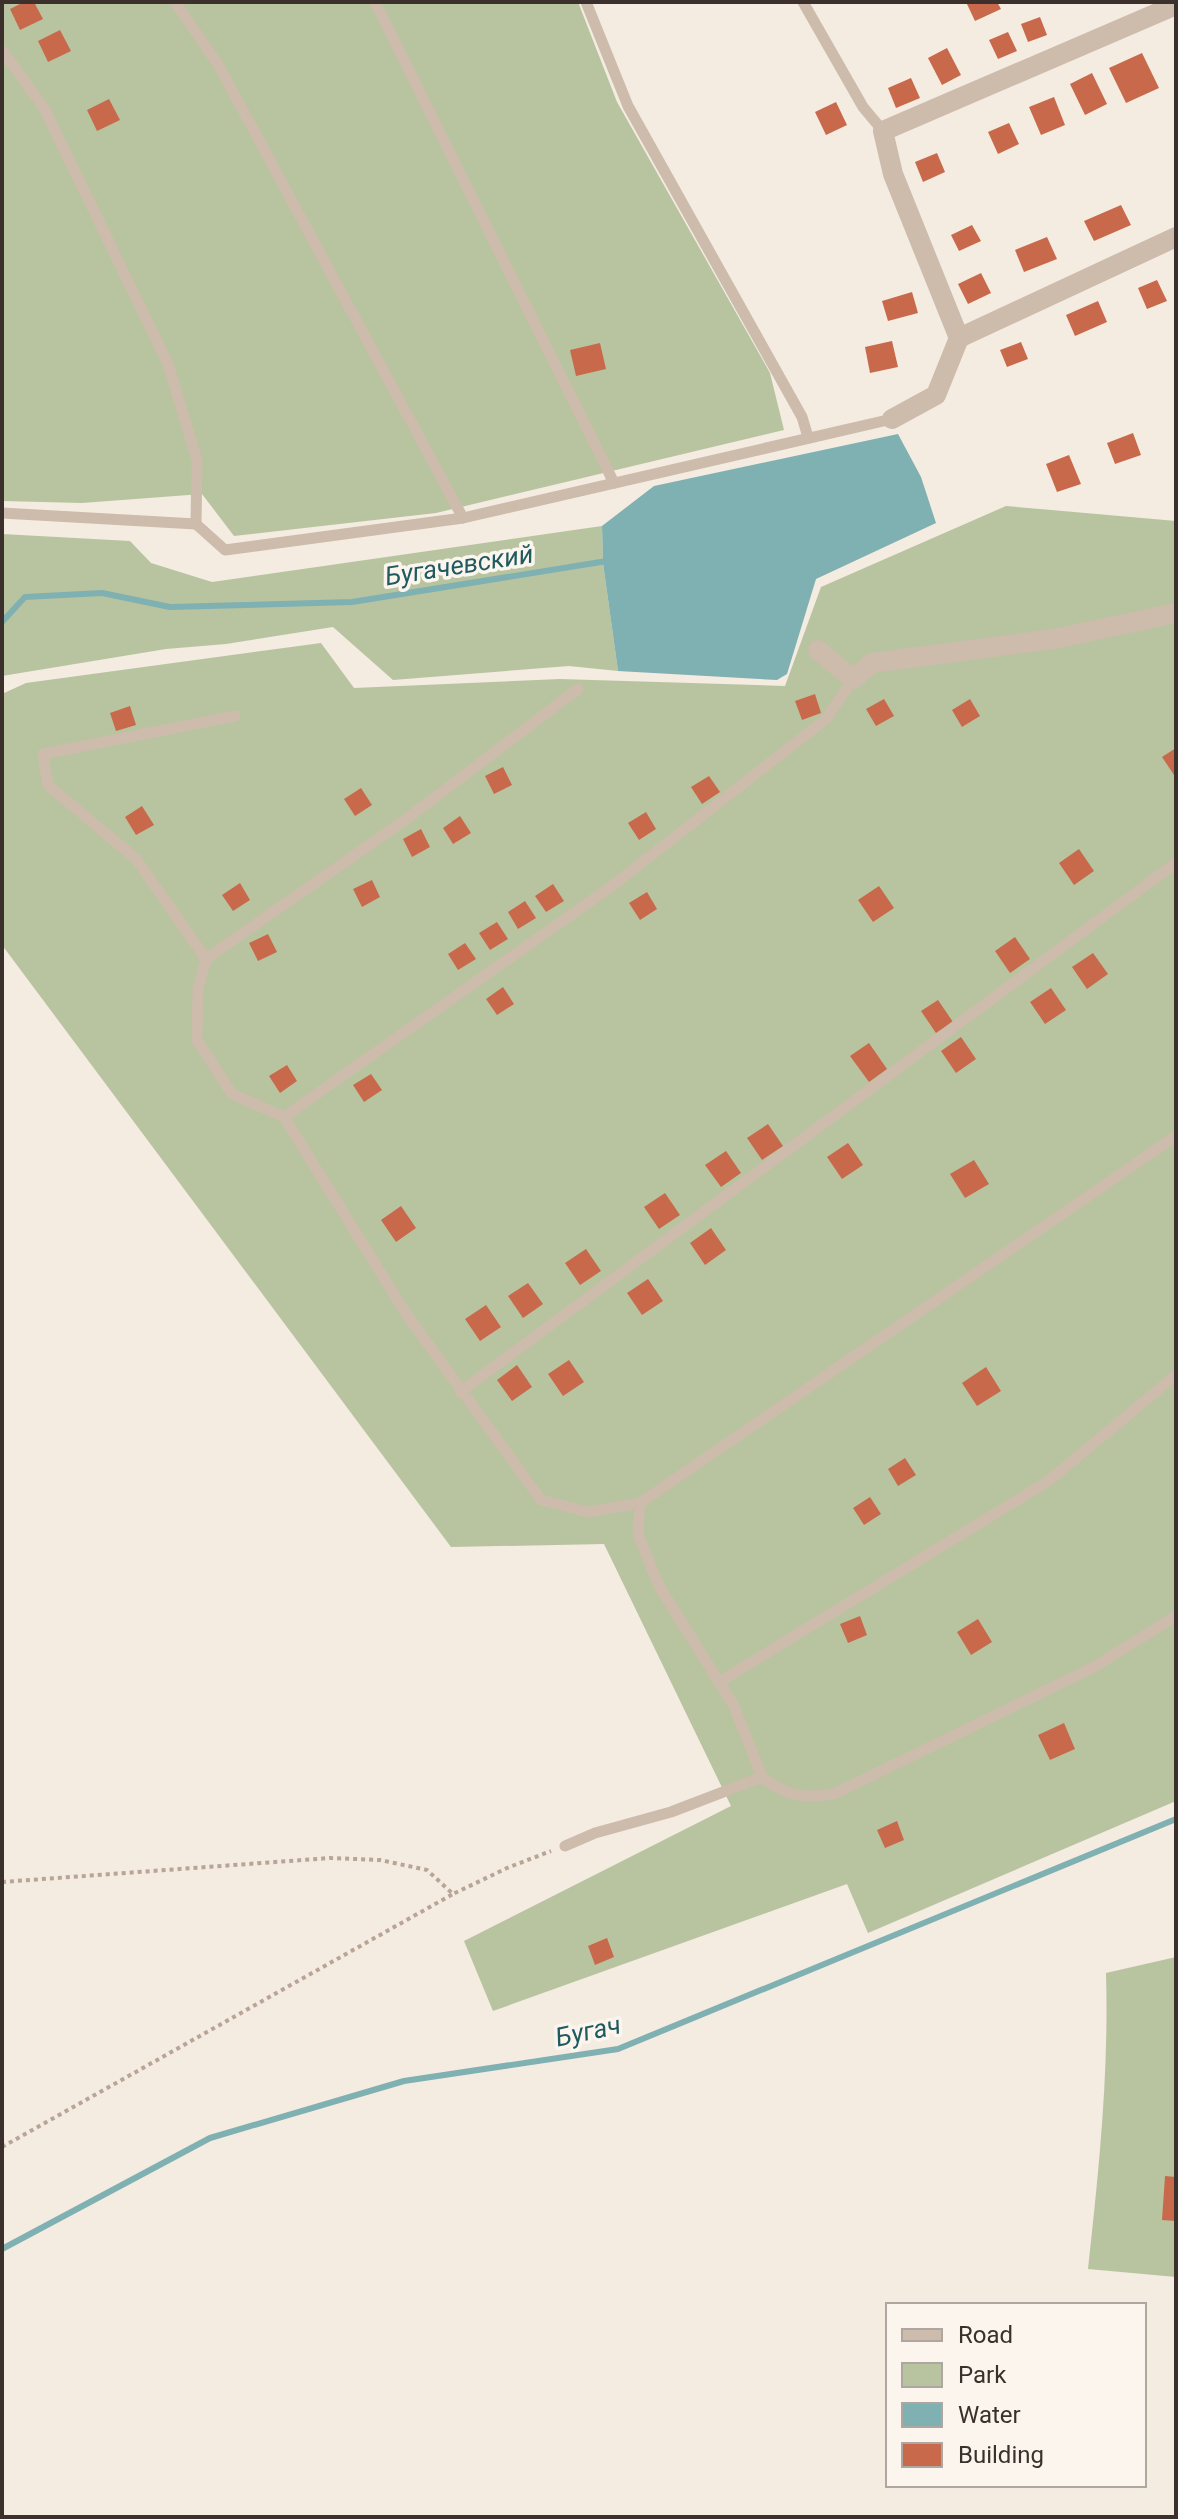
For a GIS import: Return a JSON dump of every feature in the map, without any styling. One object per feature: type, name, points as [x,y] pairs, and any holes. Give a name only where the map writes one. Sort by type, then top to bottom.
[{"type":"street","points":[[959,338],[893,174],[883,131],[1176,5]]},
{"type":"street","points":[[892,419],[936,395],[959,338],[1176,237]]},
{"type":"street","points":[[818,650],[853,679],[872,663],[1054,639],[1176,613]]},
{"type":"lane","points":[[175,2],[219,66],[463,518]]},
{"type":"lane","points":[[375,2],[614,483]]},
{"type":"lane","points":[[586,2],[628,106],[802,417],[808,437]]},
{"type":"lane","points":[[803,2],[863,107],[883,131]]},
{"type":"lane","points":[[2,50],[44,108],[168,364],[197,460],[196,524]]},
{"type":"lane","points":[[2,513],[196,524],[225,550],[463,518],[892,419]]},
{"type":"lane","points":[[284,1117],[612,886],[826,719],[853,679]]},
{"type":"lane","points":[[578,689],[405,820],[206,959],[198,989],[197,1040],[232,1094],[284,1117],[407,1315],[541,1500],[588,1512],[640,1503],[1176,1136]]},
{"type":"lane","points":[[206,959],[136,859],[48,785],[43,754],[235,716]]},
{"type":"lane","points":[[460,1392],[1176,863]]},
{"type":"lane","points":[[719,1682],[1047,1482],[1176,1375]]},
{"type":"lane","points":[[640,1503],[638,1534],[659,1586],[734,1706],[762,1777],[780,1791],[814,1797],[834,1794],[1094,1667],[1176,1616]]},
{"type":"lane","points":[[565,1846],[595,1833],[671,1812],[762,1777]]},
{"type":"path","points":[[2,2147],[453,1894],[507,1868],[565,1846]]},
{"type":"path","points":[[2,1882],[330,1858],[380,1860],[427,1870],[453,1894]]},
{"type":"green space","points":[[2,2],[578,2],[617,102],[770,373],[784,430],[436,513],[234,536],[202,494],[82,503],[2,501]]},
{"type":"green space","points":[[1006,506],[1176,521],[1176,1801],[868,1933],[847,1884],[493,2011],[464,1941],[731,1806],[604,1544],[451,1547],[2,945],[2,694],[26,683],[321,643],[354,688],[560,679],[785,686],[821,587]]},
{"type":"green space","points":[[602,526],[603,563],[618,671],[569,666],[393,680],[333,627],[226,644],[166,649],[2,676],[2,534],[130,541],[151,563],[212,582]]},
{"type":"green space","points":[[1176,1957],[1176,2277],[1088,2269],[1105,2084],[1106,1973]]},
{"type":"water","points":[[898,434],[921,477],[936,523],[816,579],[787,674],[777,680],[618,671],[603,563],[602,526],[654,486]]},
{"type":"building","points":[[24,2],[34,2],[43,19],[20,30],[10,9]]},
{"type":"building","points":[[966,2],[997,2],[1001,9],[975,21]]},
{"type":"building","points":[[1040,17],[1047,35],[1028,42],[1021,24]]},
{"type":"building","points":[[60,30],[71,51],[48,62],[38,41]]},
{"type":"building","points":[[1008,32],[1017,51],[998,59],[989,40]]},
{"type":"building","points":[[947,48],[961,75],[942,85],[928,58]]},
{"type":"building","points":[[1142,53],[1159,88],[1126,103],[1109,68]]},
{"type":"building","points":[[1092,73],[1107,104],[1085,115],[1070,84]]},
{"type":"building","points":[[911,78],[920,98],[896,108],[888,88]]},
{"type":"building","points":[[1054,97],[1065,125],[1041,135],[1029,107]]},
{"type":"building","points":[[109,99],[120,120],[97,131],[87,110]]},
{"type":"building","points":[[836,102],[847,125],[826,135],[815,112]]},
{"type":"building","points":[[1009,123],[1019,144],[998,154],[988,132]]},
{"type":"building","points":[[937,153],[945,172],[923,182],[915,162]]},
{"type":"building","points":[[1121,205],[1131,225],[1094,241],[1084,221]]},
{"type":"building","points":[[972,225],[981,241],[959,251],[951,235]]},
{"type":"building","points":[[1047,237],[1057,259],[1024,272],[1015,250]]},
{"type":"building","points":[[981,273],[991,293],[968,304],[958,284]]},
{"type":"building","points":[[1157,280],[1167,301],[1147,309],[1138,288]]},
{"type":"building","points":[[912,292],[918,313],[888,321],[882,301]]},
{"type":"building","points":[[1098,301],[1107,322],[1075,336],[1066,315]]},
{"type":"building","points":[[892,341],[898,367],[870,373],[865,347]]},
{"type":"building","points":[[1021,342],[1028,359],[1007,367],[1000,350]]},
{"type":"building","points":[[600,343],[606,369],[576,376],[570,350]]},
{"type":"building","points":[[1133,433],[1141,455],[1115,464],[1107,443]]},
{"type":"building","points":[[1069,455],[1081,484],[1057,492],[1046,464]]},
{"type":"building","points":[[815,694],[821,713],[802,720],[795,701]]},
{"type":"building","points":[[884,699],[894,716],[876,726],[866,709]]},
{"type":"building","points":[[970,699],[980,716],[962,727],[952,710]]},
{"type":"building","points":[[130,706],[136,725],[116,731],[110,713]]},
{"type":"building","points":[[1176,748],[1176,778],[1162,757]]},
{"type":"building","points":[[503,767],[512,785],[494,794],[485,776]]},
{"type":"building","points":[[709,776],[720,792],[702,804],[691,787]]},
{"type":"building","points":[[361,788],[372,805],[355,816],[344,799]]},
{"type":"building","points":[[142,806],[154,825],[136,835],[125,817]]},
{"type":"building","points":[[646,812],[656,829],[639,840],[628,823]]},
{"type":"building","points":[[460,816],[471,833],[453,844],[443,828]]},
{"type":"building","points":[[421,829],[430,847],[412,857],[403,839]]},
{"type":"building","points":[[1079,849],[1094,871],[1074,885],[1059,863]]},
{"type":"building","points":[[372,880],[380,897],[362,907],[353,889]]},
{"type":"building","points":[[240,883],[250,900],[233,911],[222,895]]},
{"type":"building","points":[[553,884],[564,901],[546,912],[535,896]]},
{"type":"building","points":[[879,886],[894,908],[873,922],[858,900]]},
{"type":"building","points":[[647,892],[657,909],[640,920],[629,903]]},
{"type":"building","points":[[525,901],[536,918],[518,929],[508,912]]},
{"type":"building","points":[[497,922],[508,939],[490,950],[479,933]]},
{"type":"building","points":[[268,934],[277,952],[258,961],[249,943]]},
{"type":"building","points":[[1015,937],[1030,959],[1010,973],[995,951]]},
{"type":"building","points":[[465,943],[476,959],[458,970],[448,954]]},
{"type":"building","points":[[1093,953],[1108,974],[1087,989],[1072,967]]},
{"type":"building","points":[[503,987],[514,1004],[497,1015],[486,999]]},
{"type":"building","points":[[1051,988],[1066,1010],[1045,1024],[1030,1002]]},
{"type":"building","points":[[938,1000],[953,1022],[936,1033],[921,1011]]},
{"type":"building","points":[[961,1037],[976,1059],[956,1073],[941,1051]]},
{"type":"building","points":[[869,1043],[887,1069],[869,1082],[850,1056]]},
{"type":"building","points":[[287,1065],[297,1081],[280,1093],[269,1076]]},
{"type":"building","points":[[371,1074],[382,1090],[364,1102],[353,1085]]},
{"type":"building","points":[[768,1124],[783,1146],[762,1160],[747,1138]]},
{"type":"building","points":[[848,1143],[863,1165],[842,1179],[827,1157]]},
{"type":"building","points":[[726,1151],[741,1173],[721,1187],[705,1165]]},
{"type":"building","points":[[974,1160],[989,1184],[965,1198],[950,1174]]},
{"type":"building","points":[[665,1193],[680,1215],[659,1229],[644,1207]]},
{"type":"building","points":[[401,1206],[416,1228],[396,1242],[381,1220]]},
{"type":"building","points":[[711,1228],[726,1250],[705,1265],[690,1243]]},
{"type":"building","points":[[586,1249],[601,1271],[580,1285],[565,1263]]},
{"type":"building","points":[[648,1279],[663,1301],[642,1315],[627,1293]]},
{"type":"building","points":[[528,1283],[543,1304],[523,1318],[508,1296]]},
{"type":"building","points":[[486,1305],[501,1327],[480,1341],[465,1319]]},
{"type":"building","points":[[569,1360],[584,1382],[563,1396],[548,1374]]},
{"type":"building","points":[[517,1365],[532,1387],[512,1401],[497,1380]]},
{"type":"building","points":[[986,1367],[1001,1391],[977,1406],[962,1383]]},
{"type":"building","points":[[905,1458],[916,1475],[898,1486],[888,1469]]},
{"type":"building","points":[[870,1497],[881,1514],[864,1525],[853,1508]]},
{"type":"building","points":[[860,1616],[867,1635],[848,1643],[840,1624]]},
{"type":"building","points":[[978,1619],[992,1642],[971,1655],[957,1632]]},
{"type":"building","points":[[1064,1723],[1075,1749],[1050,1760],[1038,1735]]},
{"type":"building","points":[[897,1821],[904,1840],[885,1848],[877,1830]]},
{"type":"building","points":[[607,1938],[614,1957],[595,1965],[588,1946]]},
{"type":"building","points":[[1165,2176],[1176,2177],[1176,2221],[1162,2220]]},
{"type":"waterway","name":"Бугачевский","points":[[2,622],[25,597],[102,593],[170,607],[352,602],[607,561]]},
{"type":"waterway","name":"Бугач","points":[[2,2249],[210,2138],[404,2081],[618,2049],[1176,1819]]}]
